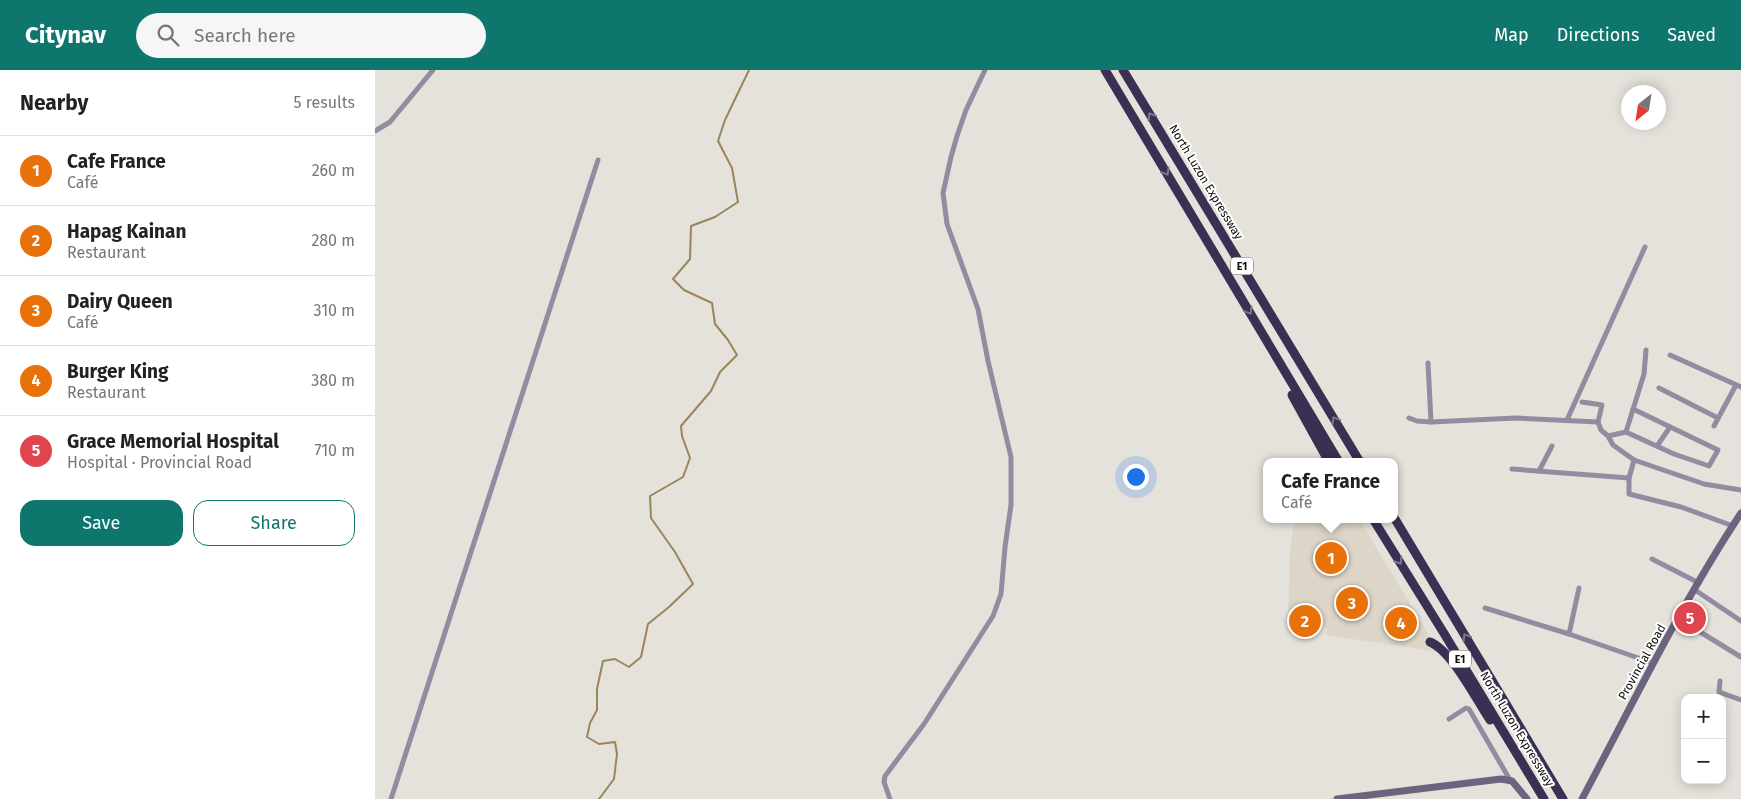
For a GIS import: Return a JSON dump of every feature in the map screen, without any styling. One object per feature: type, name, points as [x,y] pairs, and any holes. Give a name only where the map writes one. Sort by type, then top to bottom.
[{"type":"highway","name":"E1","points":[[1105,70],[1337,458]]},
{"type":"highway","name":"North Luzon Expressway","points":[[1123,70],[1358,458]]},
{"type":"highway","points":[[1260,330],[1277,368],[1327,458]]},
{"type":"highway","name":"North Luzon Expressway","points":[[1375,523],[1544,799]]},
{"type":"highway","name":"North Luzon Expressway","points":[[1397,523],[1563,799]]},
{"type":"highway","points":[[1430,642],[1438,646],[1456,667],[1537,788]]},
{"type":"main road","name":"Provincial Road","points":[[1582,799],[1653,663],[1741,514]]},
{"type":"main road","points":[[1337,799],[1494,779],[1509,780],[1515,783],[1527,799]]},
{"type":"street","points":[[375,131],[390,122],[433,70]]},
{"type":"street","points":[[890,799],[885,776],[924,724],[993,616],[1001,594],[1011,505],[1011,457],[978,308],[947,224],[943,193],[957,136],[985,70]]},
{"type":"street","points":[[391,799],[598,160]]},
{"type":"street","points":[[1567,420],[1645,247]]},
{"type":"street","points":[[1625,432],[1645,374],[1646,350]]},
{"type":"street","points":[[1670,355],[1738,386],[1714,426]]},
{"type":"street","points":[[1428,363],[1431,422]]},
{"type":"street","points":[[1659,388],[1718,418]]},
{"type":"street","points":[[1582,402],[1602,405],[1598,422],[1601,430],[1608,436],[1613,445],[1634,460],[1695,481],[1741,490]]},
{"type":"street","points":[[1608,436],[1625,432],[1709,466],[1718,450],[1633,409]]},
{"type":"street","points":[[1409,418],[1417,421],[1431,422],[1516,418],[1598,422]]},
{"type":"street","points":[[1657,446],[1670,427]]},
{"type":"street","points":[[1539,470],[1552,446]]},
{"type":"street","points":[[1634,460],[1629,478],[1629,494],[1681,507],[1733,526]]},
{"type":"street","points":[[1512,469],[1629,478]]},
{"type":"street","points":[[1652,560],[1699,583]]},
{"type":"street","points":[[1569,634],[1579,588]]},
{"type":"street","points":[[1695,590],[1741,621]]},
{"type":"street","points":[[1485,608],[1653,663]]},
{"type":"street","points":[[1679,619],[1741,657]]},
{"type":"street","points":[[1720,681],[1719,692],[1741,700]]},
{"type":"street","points":[[1449,719],[1466,708],[1469,709],[1509,780]]},
{"type":"street","points":[[1391,799],[1395,792]]},
{"type":"shaded area","points":[[1295,523],[1361,523],[1439,652],[1326,635],[1328,628],[1288,622],[1290,553]]},
{"type":"waterway","points":[[599,799],[614,779],[617,754],[615,742],[599,744],[587,737],[590,723],[597,710],[597,689],[603,661],[615,659],[629,667],[641,657],[648,624],[693,584],[675,552],[651,518],[650,496],[683,477],[690,458],[682,436],[681,426],[711,391],[720,372],[737,355],[715,324],[712,303],[684,290],[673,279],[690,259],[691,226],[715,217],[738,202],[732,168],[718,141],[725,120],[749,70]]},
{"type":"place","name":"Cafe France","points":[[1331,558]]},
{"type":"place","name":"Dairy Queen","points":[[1352,603]]},
{"type":"place","name":"Grace Memorial Hospital","points":[[1690,618]]},
{"type":"place","name":"Hapag Kainan","points":[[1305,621]]},
{"type":"place","name":"Burger King","points":[[1401,623]]}]
